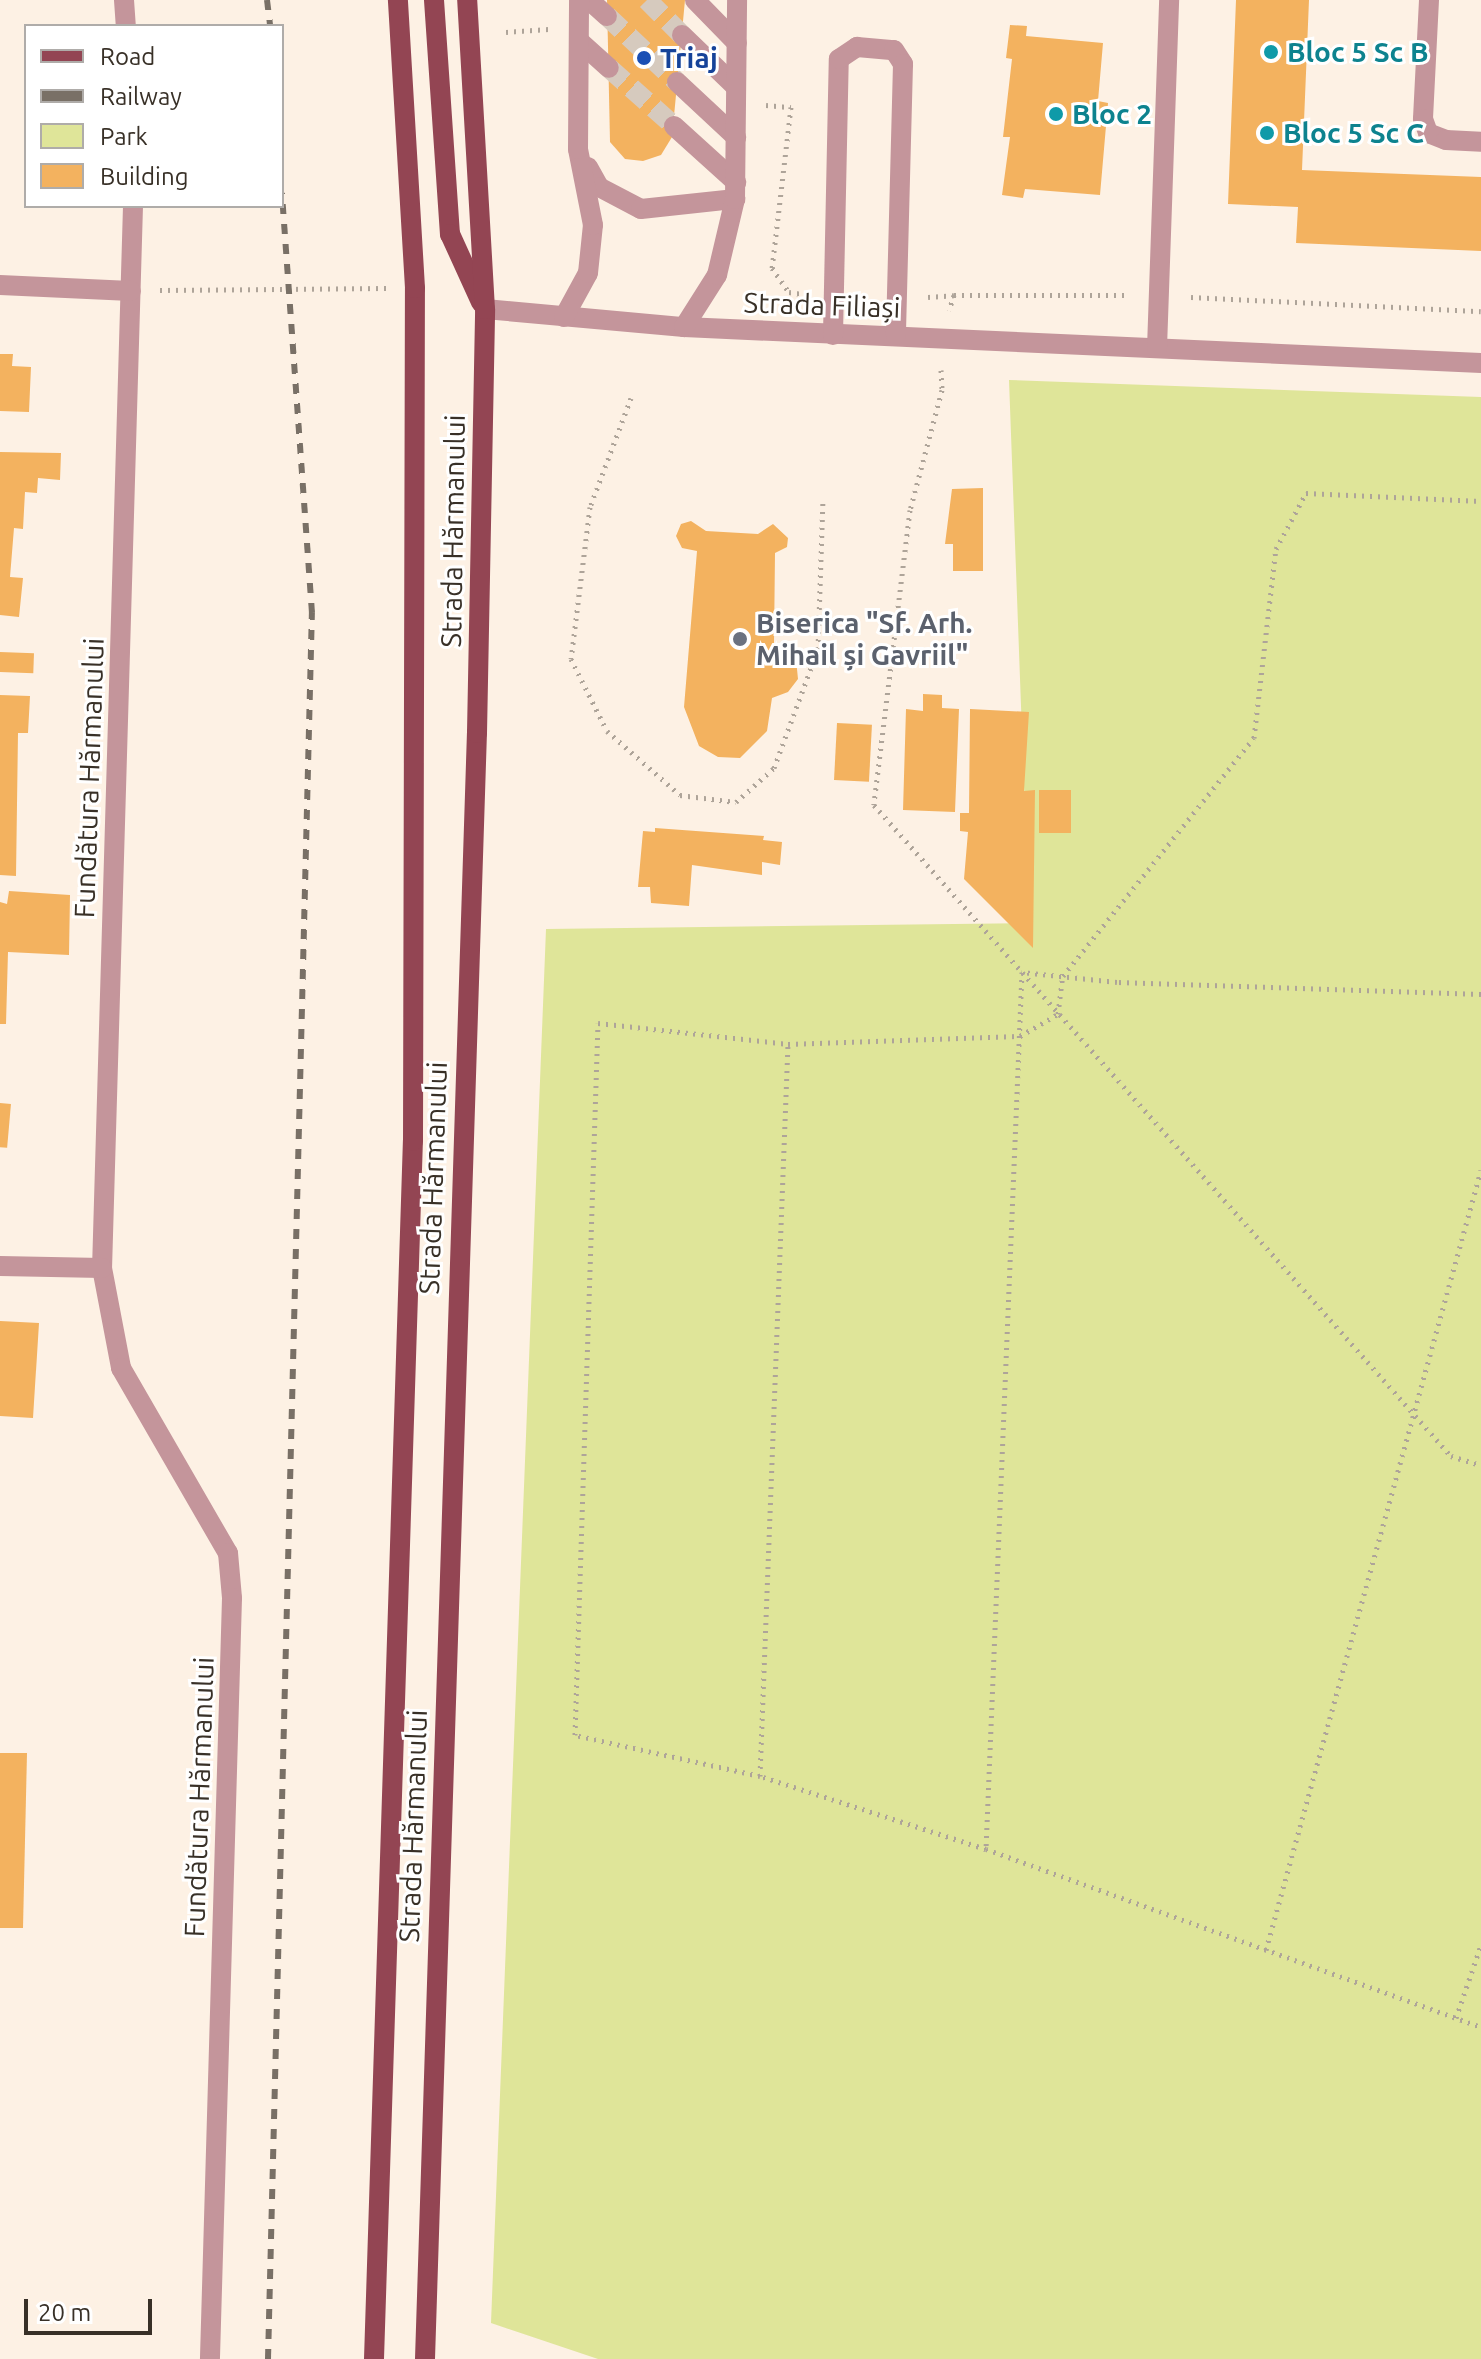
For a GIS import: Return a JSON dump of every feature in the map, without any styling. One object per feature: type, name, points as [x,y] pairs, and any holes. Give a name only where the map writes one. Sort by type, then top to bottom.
[{"type":"main road","name":"Strada Hărmanului","points":[[374,2359],[413,1141],[415,288],[398,0]]},
{"type":"main road","points":[[434,0],[450,234],[485,309]]},
{"type":"main road","name":"Strada Hărmanului","points":[[425,2359],[477,733],[485,309],[467,0]]},
{"type":"street","points":[[104,0],[125,11]]},
{"type":"street","points":[[564,317],[588,273],[593,225],[578,149],[579,0]]},
{"type":"street","points":[[589,0],[607,16]]},
{"type":"street","points":[[695,0],[737,43]]},
{"type":"street","points":[[684,327],[717,275],[736,190],[737,0]]},
{"type":"street","points":[[1157,348],[1169,0]]},
{"type":"street","points":[[1429,0],[1423,119],[1428,133],[1446,140],[1481,142]]},
{"type":"street","points":[[579,34],[609,68]]},
{"type":"street","points":[[682,35],[736,96]]},
{"type":"street","points":[[833,335],[839,59],[857,47],[894,50],[903,64],[896,335]]},
{"type":"street","points":[[677,82],[736,137]]},
{"type":"street","points":[[674,126],[736,190]]},
{"type":"street","points":[[578,149],[599,187],[641,209],[736,190]]},
{"type":"street","name":"Fundătura Hărmanului","points":[[133,208],[102,1268],[121,1368],[228,1553],[232,1598],[210,2359]]},
{"type":"street","points":[[0,285],[131,291]]},
{"type":"street","name":"Strada Filiași","points":[[485,309],[684,327],[1481,363]]},
{"type":"street","points":[[0,1266],[102,1268]]},
{"type":"path","points":[[506,32],[579,34]]},
{"type":"path","points":[[736,96],[791,107],[772,268],[789,292],[834,299]]},
{"type":"path","points":[[131,291],[415,288]]},
{"type":"path","points":[[954,295],[941,338],[942,390],[910,510],[874,805],[1451,1456],[1481,1465]]},
{"type":"path","points":[[895,300],[954,295],[1157,295],[1481,311]]},
{"type":"path","points":[[631,398],[590,507],[571,659],[607,731],[680,795],[736,802],[774,768],[818,649],[823,502]]},
{"type":"path","points":[[1058,1014],[1063,976],[1254,738],[1276,549],[1306,493],[1481,501]]},
{"type":"path","points":[[1022,972],[1481,994]]},
{"type":"path","points":[[986,1849],[1022,972]]},
{"type":"path","points":[[1058,1014],[1020,1036],[788,1044],[598,1023],[575,1735],[760,1776],[986,1849],[1481,2027]]},
{"type":"path","points":[[760,1776],[788,1044]]},
{"type":"path","points":[[1266,1950],[1481,1170]]},
{"type":"path","points":[[1456,2018],[1481,1945]]},
{"type":"green space","points":[[1009,380],[1481,397],[1481,2359],[598,2359],[491,2323],[546,929],[1029,923]]},
{"type":"building","name":"Triaj","points":[[607,0],[685,0],[672,137],[661,155],[643,161],[625,159],[610,142]]},
{"type":"building","points":[[1236,0],[1309,0],[1302,170],[1481,177],[1481,251],[1296,243],[1298,207],[1228,204]]},
{"type":"building","name":"Bloc 2","points":[[1010,25],[1027,26],[1026,36],[1103,43],[1098,101],[1108,103],[1100,195],[1025,189],[1023,198],[1002,195],[1010,137],[1003,137],[1012,59],[1006,58]]},
{"type":"building","points":[[0,354],[13,354],[12,366],[31,367],[29,412],[0,411]]},
{"type":"building","points":[[0,452],[61,453],[60,480],[38,478],[37,493],[25,492],[23,529],[14,528],[10,577],[23,578],[19,617],[0,615]]},
{"type":"building","points":[[983,488],[983,571],[953,571],[953,544],[945,544],[952,489]]},
{"type":"building","points":[[691,521],[706,531],[758,534],[773,524],[788,538],[787,547],[775,553],[774,643],[796,659],[798,679],[788,692],[772,698],[767,731],[740,758],[718,757],[699,746],[684,707],[697,551],[682,548],[676,536],[681,524]]},
{"type":"building","points":[[0,652],[34,653],[33,673],[0,672]]},
{"type":"building","points":[[923,694],[942,695],[942,708],[959,709],[955,812],[903,810],[906,709],[923,711]]},
{"type":"building","points":[[0,695],[30,696],[28,733],[18,733],[16,876],[0,875]]},
{"type":"building","points":[[970,709],[1029,712],[1024,791],[1035,790],[1033,948],[964,879],[968,832],[960,831],[960,813],[969,813]]},
{"type":"building","points":[[837,723],[872,725],[869,782],[834,780]]},
{"type":"building","points":[[1039,790],[1071,790],[1071,833],[1039,833]]},
{"type":"building","points":[[655,828],[764,836],[763,840],[782,842],[780,865],[762,862],[762,875],[692,865],[689,906],[651,903],[650,887],[638,887],[643,831],[655,832]]},
{"type":"building","points":[[9,891],[70,895],[69,955],[8,952],[6,1024],[0,1024],[0,902],[7,904]]},
{"type":"building","points":[[0,1103],[11,1104],[7,1148],[0,1147]]},
{"type":"building","points":[[0,1321],[39,1323],[33,1418],[0,1416]]},
{"type":"building","points":[[0,1753],[27,1753],[23,1928],[0,1928]]},
{"type":"tunnel","points":[[647,0],[682,35]]},
{"type":"tunnel","points":[[607,16],[677,82]]},
{"type":"tunnel","points":[[609,68],[674,126]]},
{"type":"railway","points":[[267,0],[270,24]]},
{"type":"railway","points":[[268,2359],[312,613],[283,208]]},
{"type":"place","name":"Bloc 5 Sc B","points":[[1271,52]]},
{"type":"place","name":"Triaj","points":[[644,58]]},
{"type":"place","name":"Bloc 2","points":[[1056,114]]},
{"type":"place","name":"Bloc 5 Sc C","points":[[1267,133]]},
{"type":"place","name":"Biserica \"Sf. Arh. Mihail și Gavriil\"","points":[[740,639]]}]
